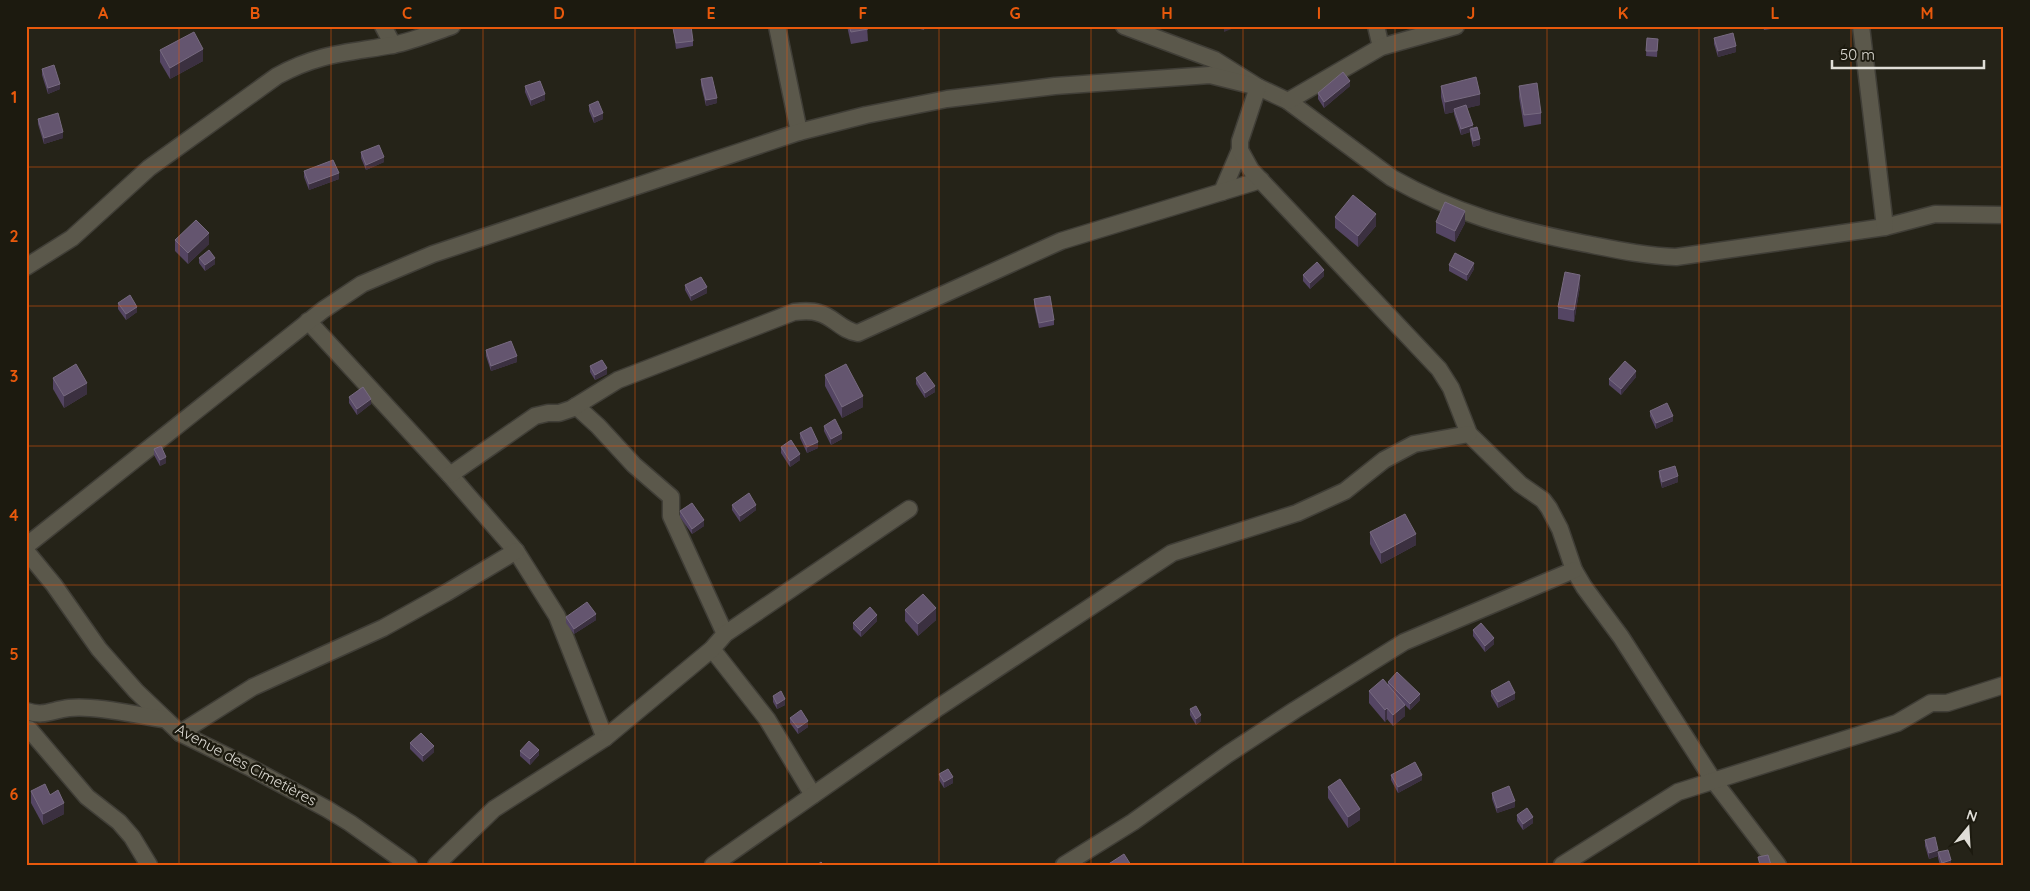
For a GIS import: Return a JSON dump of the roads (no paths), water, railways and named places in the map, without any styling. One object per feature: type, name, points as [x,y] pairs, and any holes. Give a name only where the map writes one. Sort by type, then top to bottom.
[{"type":"street","points":[[383,26],[393,45]]},
{"type":"street","points":[[26,267],[72,238],[149,168],[277,76],[316,58],[393,45],[417,39],[452,26]]},
{"type":"street","points":[[777,26],[799,132]]},
{"type":"street","points":[[1124,26],[1215,60],[1258,87],[1288,101],[1392,178],[1411,188],[1471,215],[1526,231],[1653,256],[1676,257],[1885,226],[1935,214],[2004,214]]},
{"type":"street","points":[[1376,26],[1381,47]]},
{"type":"street","points":[[1288,101],[1381,47],[1456,26]]},
{"type":"street","points":[[1861,26],[1885,226]]},
{"type":"street","points":[[26,546],[308,321],[362,284],[432,254],[799,132],[866,115],[946,99],[1055,86],[1210,75],[1258,87]]},
{"type":"street","points":[[1222,192],[1240,150],[1240,141],[1258,87]]},
{"type":"street","points":[[1240,150],[1251,170],[1439,369],[1451,388],[1469,434],[1520,484],[1543,500],[1560,529],[1574,570],[1584,587],[1621,638],[1713,780],[1778,865]]},
{"type":"street","points":[[450,475],[535,416],[559,413],[576,406],[618,380],[794,312],[818,312],[833,320],[844,330],[858,333],[1061,240],[1261,180]]},
{"type":"street","points":[[308,321],[450,475],[516,550],[557,616],[604,738]]},
{"type":"street","points":[[576,406],[598,426],[634,465],[671,498],[671,516],[725,634]]},
{"type":"street","points":[[713,865],[939,707],[1172,553],[1297,513],[1345,491],[1384,460],[1414,444],[1469,434]]},
{"type":"street","points":[[436,865],[494,809],[604,738],[712,649],[725,634],[909,509]]},
{"type":"street","points":[[180,733],[253,688],[383,628],[446,593],[516,550]]},
{"type":"street","name":"Avenue des Cimetières","points":[[26,551],[54,585],[99,649],[163,719],[180,733],[249,767],[350,823],[409,865]]},
{"type":"street","points":[[1064,865],[1133,822],[1228,754],[1295,710],[1404,642],[1574,570]]},
{"type":"street","points":[[712,649],[767,719],[813,795]]},
{"type":"street","points":[[1562,865],[1678,792],[1897,722],[1931,703],[1947,703],[2004,685]]},
{"type":"street","points":[[26,711],[47,714],[69,708],[163,719]]},
{"type":"street","points":[[47,714],[27,730],[87,796],[119,822],[132,837],[149,865]]}]
